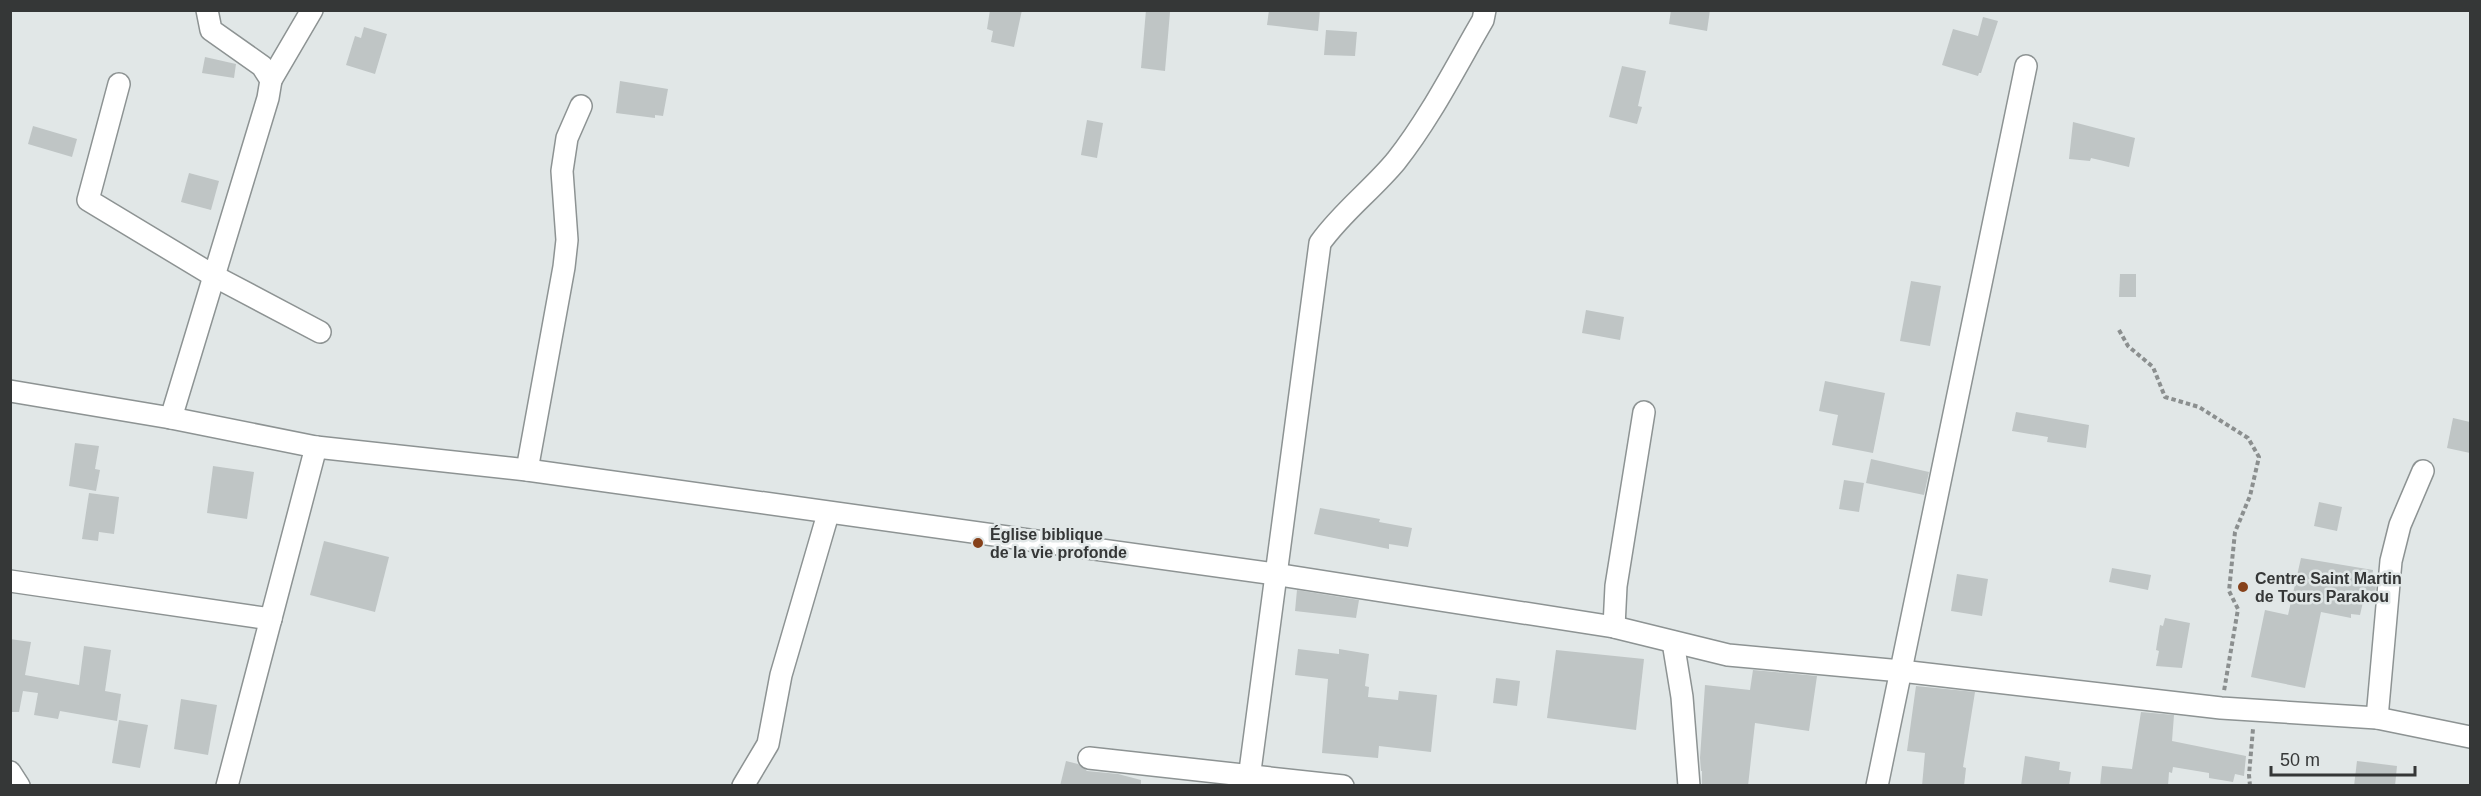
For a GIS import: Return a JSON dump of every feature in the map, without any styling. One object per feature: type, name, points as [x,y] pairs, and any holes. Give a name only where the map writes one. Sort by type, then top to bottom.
[{"type":"street","points":[[207,10],[211,30],[262,66],[271,80]]},
{"type":"street","points":[[171,418],[268,98],[271,80],[312,10]]},
{"type":"street","points":[[1249,781],[1274,574],[1320,243],[1333,225],[1394,164],[1418,132],[1483,20],[1485,10]]},
{"type":"street","points":[[1877,786],[2026,66]]},
{"type":"street","points":[[119,84],[88,200],[214,276],[320,332]]},
{"type":"street","points":[[527,470],[564,267],[567,240],[562,171],[567,138],[581,106]]},
{"type":"street","points":[[10,391],[171,418],[316,447],[527,470],[828,514],[1274,574],[1614,627],[1728,655],[1901,670],[2221,708],[2377,718],[2470,737]]},
{"type":"street","points":[[1614,627],[1616,586],[1644,412]]},
{"type":"street","points":[[227,786],[316,447]]},
{"type":"street","points":[[2377,718],[2392,552],[2400,525],[2423,471]]},
{"type":"street","points":[[743,786],[768,744],[781,675],[828,514]]},
{"type":"street","points":[[10,581],[271,619]]},
{"type":"street","points":[[1673,642],[1682,697],[1689,786]]},
{"type":"street","points":[[1089,758],[1249,781],[1343,786]]},
{"type":"street","points":[[10,772],[20,786]]},
{"type":"path","points":[[2119,330],[2128,346],[2153,366],[2164,397],[2199,407],[2248,438],[2259,457],[2250,496],[2235,532],[2229,591],[2238,609],[2221,708]]},
{"type":"path","points":[[2250,786],[2254,710]]},
{"type":"building","points":[[990,10],[1022,10],[1014,47],[991,42],[993,31],[987,29]]},
{"type":"building","points":[[1146,10],[1170,12],[1165,71],[1141,68]]},
{"type":"building","points":[[1269,10],[1320,10],[1318,31],[1267,25]]},
{"type":"building","points":[[1671,10],[1710,10],[1707,31],[1669,24]]},
{"type":"building","points":[[1983,17],[1998,21],[1981,73],[1978,76],[1942,65],[1953,29],[1978,36]]},
{"type":"building","points":[[364,27],[387,34],[375,74],[346,65],[355,36],[361,38]]},
{"type":"building","points":[[1326,30],[1357,32],[1355,56],[1324,55]]},
{"type":"building","points":[[205,57],[236,64],[234,78],[202,73]]},
{"type":"building","points":[[1622,66],[1646,71],[1638,106],[1642,107],[1637,124],[1609,117]]},
{"type":"building","points":[[620,81],[668,89],[663,116],[655,115],[655,118],[616,113]]},
{"type":"building","points":[[1087,120],[1103,123],[1097,158],[1081,155]]},
{"type":"building","points":[[2073,122],[2135,138],[2129,167],[2091,158],[2090,161],[2069,159]]},
{"type":"building","points":[[33,126],[77,139],[72,157],[28,144]]},
{"type":"building","points":[[189,173],[219,181],[211,210],[181,202]]},
{"type":"building","points":[[2120,274],[2136,274],[2136,297],[2119,297]]},
{"type":"building","points":[[1911,281],[1941,286],[1930,346],[1900,341]]},
{"type":"building","points":[[1586,310],[1624,317],[1620,340],[1582,333]]},
{"type":"building","points":[[1825,381],[1885,393],[1873,453],[1832,445],[1838,415],[1819,411]]},
{"type":"building","points":[[2016,412],[2089,425],[2086,448],[2047,442],[2048,437],[2012,431]]},
{"type":"building","points":[[2453,418],[2470,422],[2470,453],[2447,448]]},
{"type":"building","points":[[75,443],[99,446],[95,469],[100,470],[96,491],[69,486]]},
{"type":"building","points":[[1871,459],[1929,472],[1924,495],[1866,483]]},
{"type":"building","points":[[213,466],[254,472],[247,519],[207,513]]},
{"type":"building","points":[[1844,480],[1864,483],[1859,512],[1839,509]]},
{"type":"building","points":[[89,493],[119,497],[114,534],[99,532],[98,541],[82,539]]},
{"type":"building","points":[[2319,502],[2342,507],[2337,531],[2314,526]]},
{"type":"building","points":[[1320,508],[1380,519],[1379,522],[1412,528],[1408,547],[1389,544],[1389,549],[1314,534]]},
{"type":"building","points":[[324,541],[389,557],[375,612],[310,595]]},
{"type":"building","points":[[2301,558],[2373,570],[2372,577],[2377,577],[2374,604],[2363,602],[2360,615],[2351,614],[2351,618],[2321,612],[2305,688],[2251,677],[2265,610],[2288,615]]},
{"type":"building","points":[[2112,568],[2151,575],[2148,590],[2109,582]]},
{"type":"building","points":[[1957,574],[1988,579],[1982,616],[1951,611]]},
{"type":"building","points":[[1297,590],[1359,600],[1356,618],[1295,611]]},
{"type":"building","points":[[2165,618],[2190,623],[2182,668],[2156,666],[2160,625],[2163,626]]},
{"type":"building","points":[[10,639],[31,642],[25,675],[79,685],[84,646],[111,650],[105,691],[121,694],[117,721],[60,711],[58,719],[34,715],[38,693],[23,691],[19,712],[10,712]]},
{"type":"building","points":[[1298,649],[1339,654],[1339,649],[1369,654],[1365,686],[1369,687],[1368,697],[1398,700],[1399,691],[1437,695],[1431,752],[1379,746],[1378,758],[1322,753],[1328,679],[1295,675]]},
{"type":"building","points":[[1556,650],[1644,659],[1636,730],[1547,718]]},
{"type":"building","points":[[1753,670],[1817,676],[1809,731],[1755,723],[1748,786],[1702,786],[1700,758],[1705,685],[1750,690]]},
{"type":"building","points":[[1496,678],[1520,681],[1517,706],[1493,703]]},
{"type":"building","points":[[1916,686],[1975,692],[1963,767],[1966,768],[1964,786],[1922,786],[1925,753],[1907,751]]},
{"type":"building","points":[[181,699],[217,705],[208,755],[174,749]]},
{"type":"building","points":[[2141,712],[2174,715],[2172,741],[2246,756],[2244,776],[2235,774],[2233,782],[2209,778],[2209,773],[2173,767],[2172,773],[2169,772],[2168,786],[2100,786],[2102,766],[2132,769]]},
{"type":"building","points":[[119,720],[148,725],[140,768],[112,763]]},
{"type":"building","points":[[2025,756],[2060,762],[2059,770],[2071,772],[2069,786],[2021,786]]},
{"type":"building","points":[[1066,761],[1078,764],[1087,771],[1118,774],[1141,780],[1141,786],[1060,786]]},
{"type":"building","points":[[2357,761],[2397,766],[2395,786],[2354,786]]},
{"type":"place","name":"Église biblique de la vie profonde","points":[[978,543]]},
{"type":"place","name":"Centre Saint Martin de Tours Parakou","points":[[2243,587]]}]
